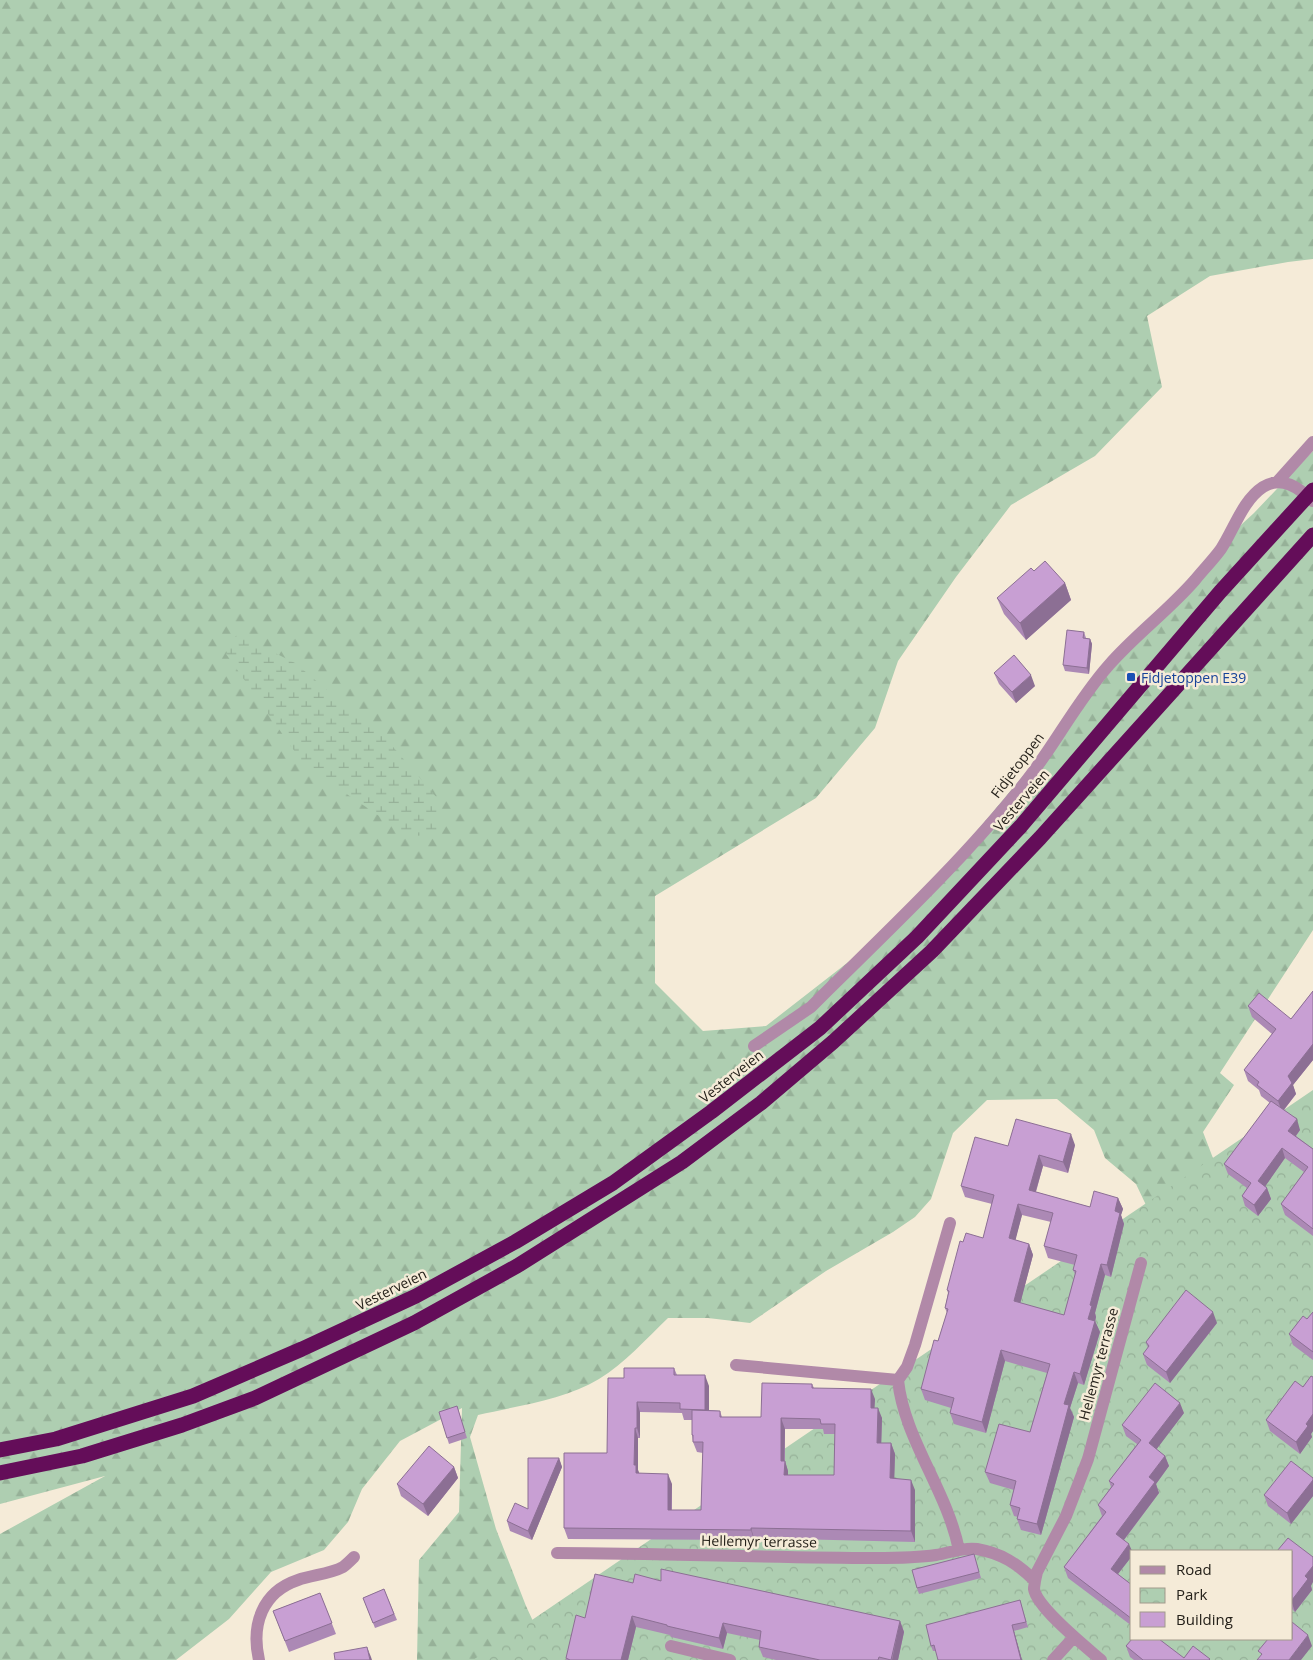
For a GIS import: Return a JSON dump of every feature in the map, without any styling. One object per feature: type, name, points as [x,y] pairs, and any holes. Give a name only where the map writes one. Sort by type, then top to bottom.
[{"type":"highway","name":"Vesterveien","points":[[0,1450],[56,1439],[193,1396],[416,1296],[515,1242],[613,1183],[696,1123],[820,1028],[916,937],[1021,826],[1220,592],[1311,495]]},
{"type":"highway","points":[[0,1473],[82,1456],[182,1425],[272,1390],[414,1323],[517,1266],[682,1162],[761,1103],[932,951],[1040,838],[1313,535]]},
{"type":"street","name":"Fidjetoppen","points":[[754,1046],[811,1007],[956,861],[1024,784],[1076,708],[1109,666],[1194,581],[1221,549],[1255,494],[1269,484],[1278,481],[1313,442]]},
{"type":"street","points":[[1278,481],[1311,495]]},
{"type":"street","points":[[950,1222],[915,1345],[907,1367],[898,1380],[906,1416],[952,1519],[959,1550]]},
{"type":"street","name":"Hellemyr terrasse","points":[[1035,1581],[1037,1572],[1066,1516],[1088,1459],[1141,1264]]},
{"type":"street","points":[[736,1365],[898,1380]]},
{"type":"street","name":"Hellemyr terrasse","points":[[558,1552],[786,1558],[913,1558],[965,1548],[997,1554],[1021,1567],[1035,1581]]},
{"type":"street","points":[[259,1660],[256,1631],[262,1608],[278,1590],[297,1580],[342,1568],[354,1557]]},
{"type":"street","points":[[1035,1581],[1034,1590],[1043,1605],[1074,1637],[1101,1660]]},
{"type":"street","points":[[1053,1660],[1074,1637]]},
{"type":"street","points":[[671,1646],[730,1660]]},
{"type":"green space","points":[[0,0],[1313,0],[1313,259],[1210,276],[1147,316],[1162,387],[1095,456],[1011,505],[956,577],[898,661],[875,728],[816,798],[655,896],[655,983],[703,1031],[766,1026],[865,949],[949,864],[1186,582],[1313,451],[1313,930],[1220,1073],[1234,1085],[1203,1132],[1224,1187],[1164,1243],[1136,1184],[1105,1158],[1094,1130],[1057,1099],[987,1100],[953,1133],[931,1199],[915,1217],[826,1271],[750,1323],[708,1318],[668,1318],[618,1366],[586,1386],[556,1397],[478,1415],[470,1437],[496,1529],[526,1606],[551,1660],[417,1660],[419,1560],[459,1512],[462,1408],[400,1441],[362,1489],[348,1522],[324,1550],[271,1572],[229,1619],[176,1660],[0,1660],[0,1534],[105,1476],[0,1504]]},
{"type":"green space","points":[[237,634],[295,663],[388,741],[437,798],[438,835],[409,836],[305,766],[226,654]]},
{"type":"green space","points":[[1313,1090],[1313,1660],[473,1660]]},
{"type":"building","points":[[1045,561],[1065,583],[1020,623],[997,598],[1031,568],[1034,571]]},
{"type":"building","points":[[1067,630],[1084,632],[1083,638],[1090,639],[1087,668],[1063,665]]},
{"type":"building","points":[[1014,655],[1031,675],[1012,692],[994,673]]},
{"type":"building","points":[[1313,991],[1313,1044],[1288,1076],[1292,1083],[1278,1101],[1257,1085],[1259,1082],[1244,1070],[1276,1029],[1248,1006],[1259,993],[1291,1019]]},
{"type":"building","points":[[1271,1101],[1297,1119],[1288,1131],[1313,1149],[1313,1229],[1281,1204],[1308,1167],[1282,1148],[1258,1181],[1267,1188],[1254,1205],[1242,1196],[1251,1183],[1224,1164]]},
{"type":"building","points":[[1016,1119],[1071,1134],[1063,1162],[1039,1155],[1029,1190],[1090,1207],[1094,1191],[1118,1198],[1115,1211],[1120,1213],[1107,1265],[1101,1264],[1090,1305],[1092,1306],[1088,1319],[1095,1321],[1080,1374],[1074,1372],[1064,1404],[1069,1405],[1037,1524],[1017,1519],[1020,1508],[1010,1505],[1016,1481],[985,1472],[999,1424],[1030,1432],[1050,1364],[1001,1350],[982,1422],[950,1413],[954,1398],[921,1389],[934,1340],[938,1341],[948,1309],[945,1308],[949,1291],[947,1290],[960,1241],[963,1242],[966,1233],[983,1238],[994,1195],[961,1186],[975,1137],[1008,1146]],"holes":[[[1018,1204],[1053,1213],[1044,1246],[1077,1255],[1073,1270],[1076,1271],[1064,1315],[1014,1301],[1029,1244],[1009,1238]]]},
{"type":"building","points":[[1186,1290],[1213,1312],[1166,1372],[1143,1354],[1149,1346],[1146,1342]]},
{"type":"building","points":[[1313,1312],[1313,1352],[1289,1334],[1303,1316],[1307,1319]]},
{"type":"building","points":[[624,1368],[674,1368],[674,1375],[705,1375],[705,1410],[680,1409],[680,1403],[637,1402],[634,1465],[636,1465],[636,1473],[668,1474],[668,1510],[701,1510],[703,1442],[693,1442],[692,1410],[720,1411],[720,1417],[761,1417],[762,1383],[812,1384],[812,1388],[871,1389],[871,1408],[878,1408],[877,1443],[891,1443],[890,1478],[911,1480],[911,1531],[751,1528],[751,1530],[564,1528],[564,1453],[607,1453],[608,1378],[624,1378]],"holes":[[[781,1418],[820,1419],[821,1424],[835,1424],[834,1475],[784,1475],[785,1461],[781,1461]]]},
{"type":"building","points":[[1311,1376],[1313,1377],[1313,1414],[1306,1424],[1308,1426],[1296,1442],[1266,1420],[1295,1381],[1303,1387]]},
{"type":"building","points":[[1155,1383],[1180,1403],[1149,1443],[1165,1456],[1149,1477],[1155,1482],[1116,1534],[1129,1544],[1111,1569],[1130,1583],[1130,1617],[1064,1567],[1106,1512],[1098,1505],[1114,1484],[1109,1481],[1141,1440],[1122,1425]]},
{"type":"building","points":[[457,1406],[465,1432],[447,1438],[439,1412]]},
{"type":"building","points":[[429,1446],[454,1467],[423,1504],[397,1484]]},
{"type":"building","points":[[528,1458],[559,1458],[528,1531],[507,1521],[515,1503],[528,1509]]},
{"type":"building","points":[[1291,1461],[1313,1478],[1313,1480],[1287,1513],[1264,1495]]},
{"type":"building","points":[[1288,1538],[1313,1557],[1313,1566],[1305,1576],[1308,1579],[1293,1599],[1293,1550],[1278,1550]]},
{"type":"building","points":[[974,1554],[979,1572],[917,1588],[912,1570]]},
{"type":"building","points":[[661,1569],[900,1621],[891,1660],[879,1657],[878,1660],[820,1660],[759,1647],[761,1631],[723,1623],[719,1638],[632,1616],[621,1660],[570,1660],[566,1658],[576,1615],[585,1618],[595,1574],[633,1583],[635,1574],[661,1581]]},
{"type":"building","points":[[384,1589],[394,1614],[373,1623],[363,1598]]},
{"type":"building","points":[[320,1593],[332,1623],[285,1641],[273,1611]]},
{"type":"building","points":[[1020,1600],[1026,1622],[1012,1625],[1021,1660],[938,1660],[934,1645],[931,1646],[926,1625]]},
{"type":"building","points":[[1293,1623],[1308,1635],[1289,1660],[1257,1660],[1262,1654],[1258,1651],[1267,1640],[1293,1640]]},
{"type":"building","points":[[1131,1640],[1160,1640],[1184,1658],[1193,1646],[1210,1659],[1143,1660],[1126,1646]]},
{"type":"building","points":[[367,1647],[370,1660],[335,1660],[334,1653]]},
{"type":"place","name":"Fidjetoppen E39","points":[[1131,677]]}]
